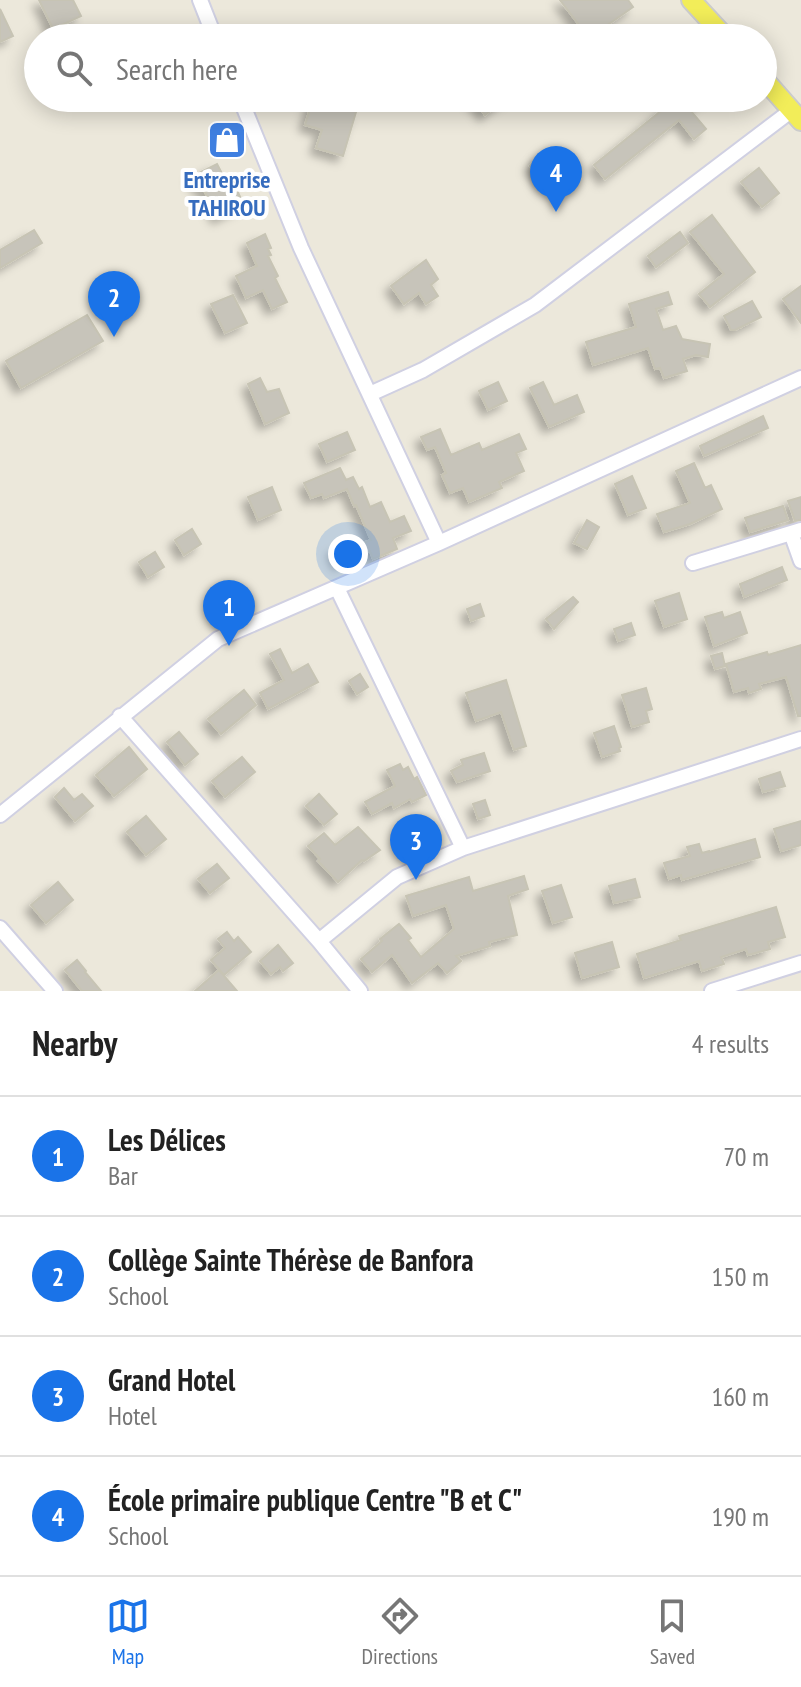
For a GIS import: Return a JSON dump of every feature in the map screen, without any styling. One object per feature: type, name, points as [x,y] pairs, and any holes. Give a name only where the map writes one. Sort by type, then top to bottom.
[{"type":"main road","points":[[693,1],[714,24]]},
{"type":"main road","points":[[777,94],[797,116]]},
{"type":"street","points":[[200,0],[209,24]]},
{"type":"street","points":[[246,112],[301,248],[439,543]]},
{"type":"street","points":[[370,394],[423,370],[535,305],[797,116]]},
{"type":"street","points":[[0,815],[218,639],[439,543],[801,378]]},
{"type":"street","points":[[693,563],[796,532],[801,561]]},
{"type":"street","points":[[337,588],[463,848]]},
{"type":"street","points":[[120,716],[360,991]]},
{"type":"street","points":[[319,941],[397,877],[463,848],[801,739]]},
{"type":"street","points":[[0,928],[55,991]]},
{"type":"street","points":[[712,991],[801,963]]},
{"type":"building","points":[[39,0],[73,0],[81,16],[64,24],[51,24]]},
{"type":"building","points":[[560,0],[628,0],[633,7],[609,24],[578,24]]},
{"type":"building","points":[[0,9],[13,36],[0,42]]},
{"type":"building","points":[[309,112],[356,112],[343,156],[316,148],[322,130],[305,125]]},
{"type":"building","points":[[660,112],[692,112],[706,129],[694,139],[679,120],[605,179],[594,165]]},
{"type":"building","points":[[541,154],[559,170],[547,183],[530,166]]},
{"type":"building","points":[[217,164],[228,185],[233,182],[244,205],[218,218],[202,186],[199,188],[193,176]]},
{"type":"building","points":[[759,168],[779,193],[762,207],[741,182]]},
{"type":"building","points":[[712,215],[755,272],[710,307],[699,294],[724,274],[690,232]]},
{"type":"building","points":[[34,230],[42,243],[0,268],[0,250]]},
{"type":"building","points":[[680,232],[688,243],[656,267],[648,256]]},
{"type":"building","points":[[265,234],[271,248],[268,249],[271,255],[268,256],[278,276],[275,278],[287,302],[272,309],[263,290],[246,298],[236,276],[257,266],[247,243]]},
{"type":"building","points":[[426,260],[438,279],[431,285],[438,296],[426,304],[419,293],[404,304],[391,286]]},
{"type":"building","points":[[801,286],[801,323],[783,299]]},
{"type":"building","points":[[668,292],[672,304],[656,309],[663,330],[676,326],[682,339],[710,344],[708,357],[696,355],[683,359],[687,371],[664,378],[660,368],[655,369],[648,348],[593,365],[586,342],[636,327],[629,304]]},
{"type":"building","points":[[233,295],[247,323],[225,333],[211,304]]},
{"type":"building","points":[[752,301],[761,317],[731,330],[724,316]]},
{"type":"building","points":[[87,315],[103,341],[21,388],[6,361]]},
{"type":"building","points":[[260,378],[267,392],[279,389],[289,413],[265,424],[248,384]]},
{"type":"building","points":[[498,382],[507,401],[488,410],[479,391]]},
{"type":"building","points":[[543,382],[554,405],[577,395],[584,412],[549,427],[530,388]]},
{"type":"building","points":[[763,416],[768,428],[704,456],[700,446]]},
{"type":"building","points":[[440,429],[451,455],[479,443],[482,450],[519,434],[526,449],[516,453],[524,471],[499,482],[502,488],[469,502],[463,488],[450,493],[435,447],[427,450],[421,437]]},
{"type":"building","points":[[347,432],[355,450],[327,462],[319,444]]},
{"type":"building","points":[[694,463],[705,488],[711,485],[722,509],[664,532],[657,514],[690,503],[676,471]]},
{"type":"building","points":[[340,468],[346,480],[353,477],[359,489],[362,487],[370,507],[381,502],[390,522],[404,516],[411,531],[393,538],[397,549],[373,559],[370,551],[339,564],[333,549],[348,543],[350,548],[371,540],[356,505],[347,489],[324,498],[322,494],[311,498],[304,483]]},
{"type":"building","points":[[632,476],[646,508],[628,515],[615,484]]},
{"type":"building","points":[[272,487],[281,510],[258,520],[248,497]]},
{"type":"building","points":[[801,497],[801,520],[795,521],[788,501]]},
{"type":"building","points":[[783,506],[788,520],[750,532],[745,518]]},
{"type":"building","points":[[587,520],[599,527],[587,549],[574,543]]},
{"type":"building","points":[[192,529],[201,544],[184,555],[175,540]]},
{"type":"building","points":[[155,552],[164,567],[148,577],[139,562]]},
{"type":"building","points":[[782,567],[787,580],[744,597],[740,584]]},
{"type":"building","points":[[679,593],[687,619],[664,627],[655,601]]},
{"type":"building","points":[[573,597],[578,602],[554,629],[546,619]]},
{"type":"building","points":[[480,604],[484,616],[471,621],[467,609]]},
{"type":"building","points":[[722,612],[724,618],[740,612],[747,633],[714,646],[705,617]]},
{"type":"building","points":[[631,623],[635,635],[618,641],[614,629]]},
{"type":"building","points":[[801,645],[801,716],[798,716],[786,677],[759,684],[761,689],[749,693],[748,688],[734,692],[726,664]]},
{"type":"building","points":[[280,649],[292,673],[308,664],[318,682],[268,709],[260,693],[284,680],[270,654]]},
{"type":"building","points":[[722,653],[725,666],[715,669],[711,656]]},
{"type":"building","points":[[360,674],[368,687],[357,694],[349,681]]},
{"type":"building","points":[[506,680],[526,746],[514,750],[501,712],[476,721],[466,693]]},
{"type":"building","points":[[646,688],[652,709],[646,711],[649,722],[632,727],[622,695]]},
{"type":"building","points":[[244,690],[256,705],[221,734],[208,719]]},
{"type":"building","points":[[614,726],[620,751],[602,757],[594,733]]},
{"type":"building","points":[[179,732],[198,754],[185,765],[167,742]]},
{"type":"building","points":[[129,747],[147,769],[114,796],[96,775]]},
{"type":"building","points":[[484,753],[490,771],[457,782],[451,771],[463,765],[461,760]]},
{"type":"building","points":[[242,757],[255,772],[225,797],[212,781]]},
{"type":"building","points":[[400,764],[403,770],[408,767],[414,779],[417,777],[426,795],[394,808],[392,803],[372,814],[365,802],[395,786],[387,770]]},
{"type":"building","points":[[780,772],[785,786],[763,792],[759,779]]},
{"type":"building","points":[[64,788],[74,800],[82,794],[93,806],[75,821],[55,797]]},
{"type":"building","points":[[319,794],[337,814],[324,825],[306,806]]},
{"type":"building","points":[[485,800],[490,815],[478,819],[473,804]]},
{"type":"building","points":[[146,816],[166,839],[146,855],[127,832]]},
{"type":"building","points":[[801,821],[801,845],[781,851],[774,829]]},
{"type":"building","points":[[358,827],[380,850],[362,860],[338,882],[308,846],[324,833],[335,845]]},
{"type":"building","points":[[755,839],[760,857],[682,880],[681,875],[669,879],[664,863],[690,856],[687,847],[699,844],[702,853]]},
{"type":"building","points":[[217,864],[229,878],[210,893],[198,879]]},
{"type":"building","points":[[524,876],[528,889],[508,896],[517,935],[489,942],[490,946],[456,956],[461,961],[447,973],[438,963],[412,983],[392,955],[372,972],[361,959],[399,924],[421,957],[454,929],[446,905],[413,916],[406,896],[469,877],[473,891]]},
{"type":"building","points":[[635,879],[640,897],[614,903],[609,886]]},
{"type":"building","points":[[58,882],[73,900],[46,923],[31,905]]},
{"type":"building","points":[[561,885],[572,917],[553,923],[542,891]]},
{"type":"building","points":[[776,907],[785,937],[768,942],[770,949],[748,955],[746,949],[721,957],[724,964],[702,971],[699,961],[644,978],[637,954],[681,940],[679,936]]},
{"type":"building","points":[[227,932],[234,941],[238,937],[251,952],[224,975],[211,960],[225,948],[218,939]]},
{"type":"building","points":[[612,942],[619,967],[582,978],[575,953]]},
{"type":"building","points":[[278,945],[293,963],[283,971],[280,967],[271,974],[260,961]]},
{"type":"building","points":[[77,960],[101,991],[82,991],[65,970]]},
{"type":"building","points":[[219,970],[237,991],[195,991]]},
{"type":"place","name":"Entreprise TAHIROU","points":[[227,140]]},
{"type":"place","name":"École primaire publique Centre \"B et C\"","points":[[556,212]]},
{"type":"place","name":"Collège Sainte Thérèse de Banfora","points":[[114,337]]},
{"type":"place","name":"Les Délices","points":[[229,646]]},
{"type":"place","name":"Grand Hotel","points":[[416,880]]}]
